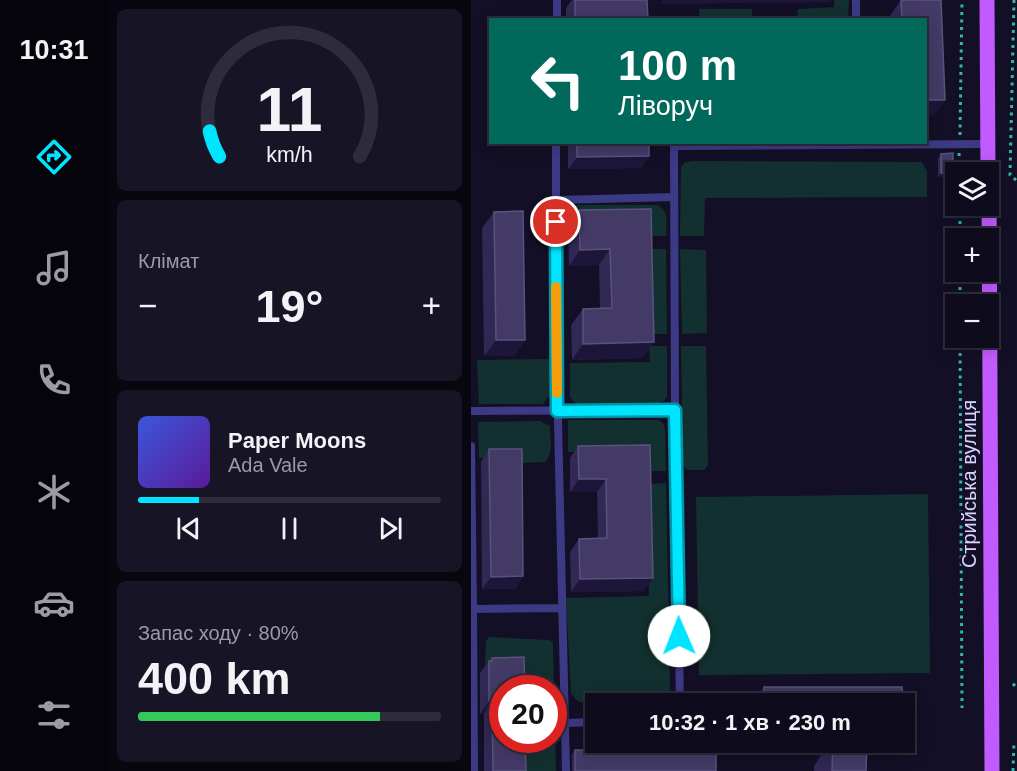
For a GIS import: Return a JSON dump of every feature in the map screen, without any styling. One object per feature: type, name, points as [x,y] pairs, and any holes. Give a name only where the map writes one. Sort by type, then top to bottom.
[{"type":"main road","points":[[987,0],[988,162]]},
{"type":"main road","name":"Стрийська вулиця","points":[[989,216],[992,771]]},
{"type":"lane","points":[[557,0],[557,18]]},
{"type":"lane","points":[[856,18],[857,0]]},
{"type":"lane","points":[[556,144],[557,411],[563,675]]},
{"type":"lane","points":[[674,144],[675,410],[680,693]]},
{"type":"lane","points":[[927,144],[988,144]]},
{"type":"lane","points":[[556,200],[674,197]]},
{"type":"lane","points":[[471,411],[675,410]]},
{"type":"lane","points":[[471,446],[474,771]]},
{"type":"lane","points":[[473,609],[562,608]]},
{"type":"lane","points":[[567,723],[585,722]]},
{"type":"lane","points":[[565,753],[566,771]]},
{"type":"path","points":[[960,162],[962,0]]},
{"type":"path","points":[[1014,0],[1010,175],[1017,180]]},
{"type":"path","points":[[960,348],[962,708]]},
{"type":"path","points":[[1014,686],[1017,681]]},
{"type":"path","points":[[1013,771],[1014,741],[1017,745]]},
{"type":"green space","points":[[834,0],[849,0],[848,18],[797,18],[798,9],[834,7]]},
{"type":"green space","points":[[699,9],[752,9],[752,18],[699,18]]},
{"type":"green space","points":[[685,162],[922,162],[927,171],[927,197],[705,198],[704,236],[680,236],[681,167]]},
{"type":"green space","points":[[572,205],[657,205],[666,214],[666,236],[649,236],[648,221],[569,222],[568,209]]},
{"type":"green space","points":[[649,249],[666,249],[667,334],[650,334]]},
{"type":"green space","points":[[680,249],[706,250],[707,333],[682,334]]},
{"type":"green space","points":[[649,346],[667,346],[667,396],[664,401],[576,404],[572,400],[570,397],[570,363],[650,362]]},
{"type":"green space","points":[[681,346],[706,346],[708,465],[704,470],[687,470],[683,466]]},
{"type":"green space","points":[[551,359],[552,392],[543,404],[479,404],[477,360]]},
{"type":"green space","points":[[568,420],[658,420],[665,428],[666,471],[648,471],[647,452],[568,452]]},
{"type":"green space","points":[[540,421],[550,426],[551,450],[545,462],[519,463],[514,458],[479,458],[478,422]]},
{"type":"green space","points":[[666,483],[670,691],[669,693],[585,693],[585,702],[579,702],[571,693],[566,598],[649,596],[647,484]]},
{"type":"green space","points":[[928,494],[930,673],[699,675],[696,497]]},
{"type":"green space","points":[[489,637],[553,642],[554,675],[500,675],[485,665],[486,641]]},
{"type":"green space","points":[[520,753],[556,753],[556,771],[521,771]]},
{"type":"building","points":[[575,0],[647,0],[648,18],[575,18]]},
{"type":"building","points":[[901,0],[941,0],[945,100],[927,100],[927,18],[902,18]]},
{"type":"building","points":[[577,144],[649,144],[649,156],[577,157]]},
{"type":"building","points":[[953,153],[953,162],[945,162],[945,173],[941,173],[941,154]]},
{"type":"building","points":[[651,209],[654,342],[583,344],[583,309],[612,308],[610,249],[580,250],[579,210]]},
{"type":"building","points":[[523,211],[525,340],[496,340],[494,212]]},
{"type":"building","points":[[650,445],[653,578],[580,579],[579,539],[607,538],[606,479],[579,479],[578,446]]},
{"type":"building","points":[[489,449],[522,449],[523,576],[491,577]]},
{"type":"building","points":[[524,657],[525,675],[489,675],[489,661],[492,661],[492,658]]},
{"type":"building","points":[[764,687],[902,687],[902,693],[764,693]]},
{"type":"building","points":[[575,750],[585,750],[585,753],[716,753],[716,771],[575,771]]},
{"type":"building","points":[[493,753],[525,753],[526,771],[493,771]]},
{"type":"building","points":[[833,753],[867,753],[866,771],[832,771]]},
{"type":"slow traffic","points":[[556,287],[557,393]]},
{"type":"route","points":[[556,222],[557,411],[675,410],[679,636]]}]
